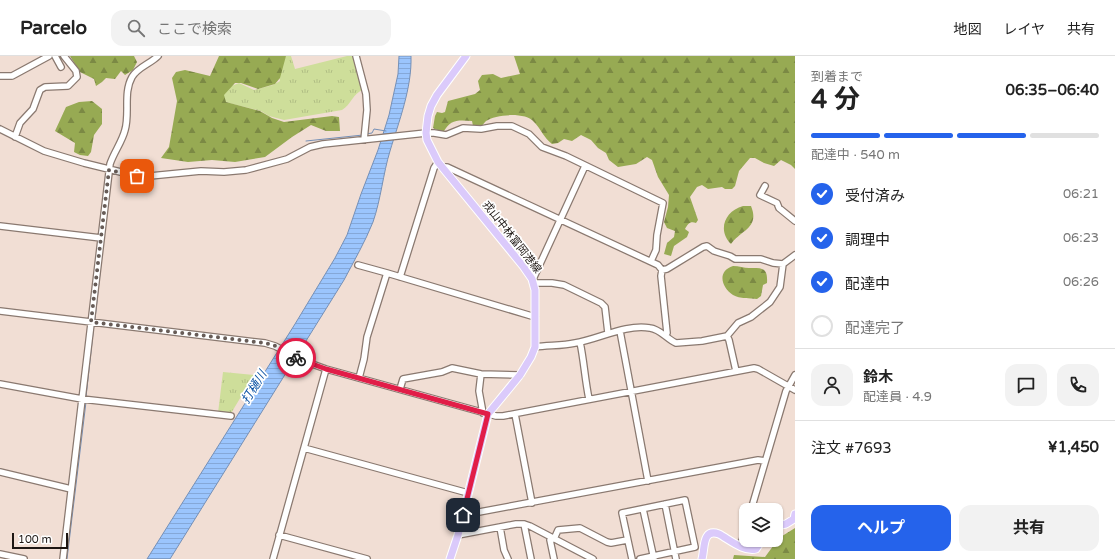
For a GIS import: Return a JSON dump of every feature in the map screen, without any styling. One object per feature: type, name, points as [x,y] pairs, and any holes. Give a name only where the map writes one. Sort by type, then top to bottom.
[{"type":"main road","name":"戎山中林富岡港線","points":[[450,559],[463,515],[485,414],[520,375],[531,357],[535,346],[535,317],[532,281],[523,266],[440,165],[430,148],[426,133],[431,106],[437,95],[466,56]]},
{"type":"main road","points":[[783,525],[794,519],[795,514]]},
{"type":"main road","points":[[702,559],[706,536],[709,533],[714,532],[739,545]]},
{"type":"main road","points":[[742,547],[751,550],[756,549],[757,547]]},
{"type":"street","points":[[0,76],[12,76],[49,56]]},
{"type":"street","points":[[55,56],[61,67]]},
{"type":"street","points":[[15,137],[20,123],[33,109],[40,90],[45,87],[68,86],[77,77],[76,71],[64,56]]},
{"type":"street","points":[[63,559],[109,170],[113,154],[126,129],[128,94],[131,79],[139,69],[153,61],[158,56]]},
{"type":"street","points":[[356,56],[366,94],[367,110],[364,140]]},
{"type":"street","points":[[0,129],[44,151],[109,170],[137,176],[150,176],[201,171],[235,172],[246,170],[278,162],[317,145],[426,133],[446,135],[463,128],[481,129],[497,126],[512,126],[529,134],[542,147],[663,202],[656,250],[651,261]]},
{"type":"street","points":[[400,277],[434,168],[440,165],[651,261],[658,265],[662,270]]},
{"type":"street","points":[[585,166],[532,281],[552,282],[564,285],[601,303],[605,307],[608,333]]},
{"type":"street","points":[[765,186],[760,195],[777,203],[779,208],[795,221]]},
{"type":"street","points":[[0,226],[101,238]]},
{"type":"street","points":[[662,270],[668,269],[707,246],[714,252],[736,259],[761,259],[773,263],[783,264],[795,255]]},
{"type":"street","points":[[358,264],[535,317]]},
{"type":"street","points":[[535,346],[580,342],[608,333],[639,328],[651,328],[665,335],[676,343],[681,344],[727,336],[738,323],[751,317],[770,302],[780,286],[783,264]]},
{"type":"street","points":[[662,270],[660,276],[667,333],[665,335]]},
{"type":"street","points":[[359,378],[364,359],[367,337],[387,273]]},
{"type":"street","points":[[0,311],[265,343],[276,346],[299,359],[326,369],[485,414],[503,416],[754,368],[795,390]]},
{"type":"street","points":[[620,331],[648,481]]},
{"type":"street","points":[[727,336],[736,371]]},
{"type":"street","points":[[580,342],[583,353],[589,399]]},
{"type":"street","points":[[400,389],[404,379],[442,372],[452,368],[480,374],[520,375]]},
{"type":"street","points":[[273,559],[326,369]]},
{"type":"street","points":[[480,374],[479,391],[485,414]]},
{"type":"street","points":[[753,503],[788,386],[795,375]]},
{"type":"street","points":[[0,384],[82,399],[231,416]]},
{"type":"street","points":[[515,414],[532,502]]},
{"type":"street","points":[[304,448],[468,494]]},
{"type":"street","points":[[463,515],[758,460],[765,461]]},
{"type":"street","points":[[0,472],[71,489]]},
{"type":"street","points":[[632,559],[622,513],[685,500],[695,547],[653,558],[640,559]]},
{"type":"street","points":[[665,504],[676,559]]},
{"type":"street","points":[[643,509],[653,558]]},
{"type":"street","points":[[458,535],[516,524],[524,524],[593,559]]},
{"type":"street","points":[[524,524],[531,559]]},
{"type":"street","points":[[500,527],[504,550],[508,559]]},
{"type":"street","points":[[554,559],[550,540],[558,530],[579,528],[611,543],[627,540]]},
{"type":"street","points":[[280,535],[367,559]]},
{"type":"street","points":[[0,554],[24,559]]},
{"type":"green space","points":[[70,56],[134,56],[137,62],[133,70],[125,75],[121,71],[115,79],[106,78],[96,86],[94,79],[80,72]]},
{"type":"green space","points":[[219,56],[286,56],[280,78],[275,84],[258,89],[241,83],[235,83],[224,95],[226,102],[260,111],[272,118],[284,122],[332,116],[339,117],[340,131],[326,131],[311,125],[265,157],[235,162],[212,160],[188,162],[161,158],[169,147],[177,101],[172,78],[176,72],[185,70],[210,76]]},
{"type":"green space","points":[[286,56],[291,56],[295,69],[347,56],[354,56],[363,90],[357,94],[342,110],[284,120],[269,116],[261,111],[221,101],[218,97],[229,87],[239,83],[254,90],[273,85],[280,81],[278,71]]},
{"type":"green space","points":[[514,56],[795,56],[795,169],[791,165],[781,160],[774,166],[755,158],[750,158],[739,171],[735,186],[732,189],[725,189],[722,187],[708,189],[702,185],[697,187],[690,197],[698,220],[696,223],[689,223],[685,229],[689,232],[687,237],[674,246],[671,256],[664,254],[667,243],[674,237],[675,231],[667,228],[664,222],[668,207],[669,195],[658,177],[652,160],[647,157],[636,164],[618,167],[609,160],[606,153],[598,148],[591,140],[581,135],[572,141],[564,139],[558,143],[552,144],[534,122],[518,115],[497,117],[486,121],[482,126],[473,126],[472,121],[455,121],[446,128],[443,133],[433,128],[437,112],[445,112],[448,101],[475,94],[480,90],[478,81],[482,75],[493,74],[501,78],[520,74]]},
{"type":"green space","points":[[92,101],[102,109],[102,124],[94,135],[91,152],[88,156],[80,155],[74,152],[75,143],[55,131],[66,107],[79,102]]},
{"type":"green space","points":[[743,206],[751,206],[753,219],[748,228],[731,244],[724,233],[725,222],[732,212]]},
{"type":"green space","points":[[733,266],[761,269],[765,271],[767,283],[763,285],[761,296],[757,299],[742,298],[729,292],[722,279],[728,268]]},
{"type":"green space","points":[[223,372],[254,375],[230,415],[218,413]]},
{"type":"green space","points":[[795,528],[795,559],[733,559],[734,555],[765,557],[772,547],[783,547],[783,536]]},
{"type":"water","points":[[399,56],[411,56],[411,68],[407,92],[388,160],[376,213],[363,244],[344,280],[170,559],[147,559],[295,324],[335,258],[347,235],[389,115],[398,74]]},
{"type":"waterway","points":[[366,134],[372,133],[374,129],[386,131]]},
{"type":"waterway","points":[[306,141],[363,135]]},
{"type":"waterway","points":[[95,319],[106,217]]},
{"type":"waterway","points":[[86,397],[94,324]]},
{"type":"waterway","points":[[67,559],[86,402]]},
{"type":"way so far","points":[[137,176],[109,170],[91,322],[265,343],[276,346],[296,358]]},
{"type":"route","points":[[296,358],[326,369],[488,414],[463,515]]},
{"type":"water label","name":"打樋川","points":[[254,387]]}]
